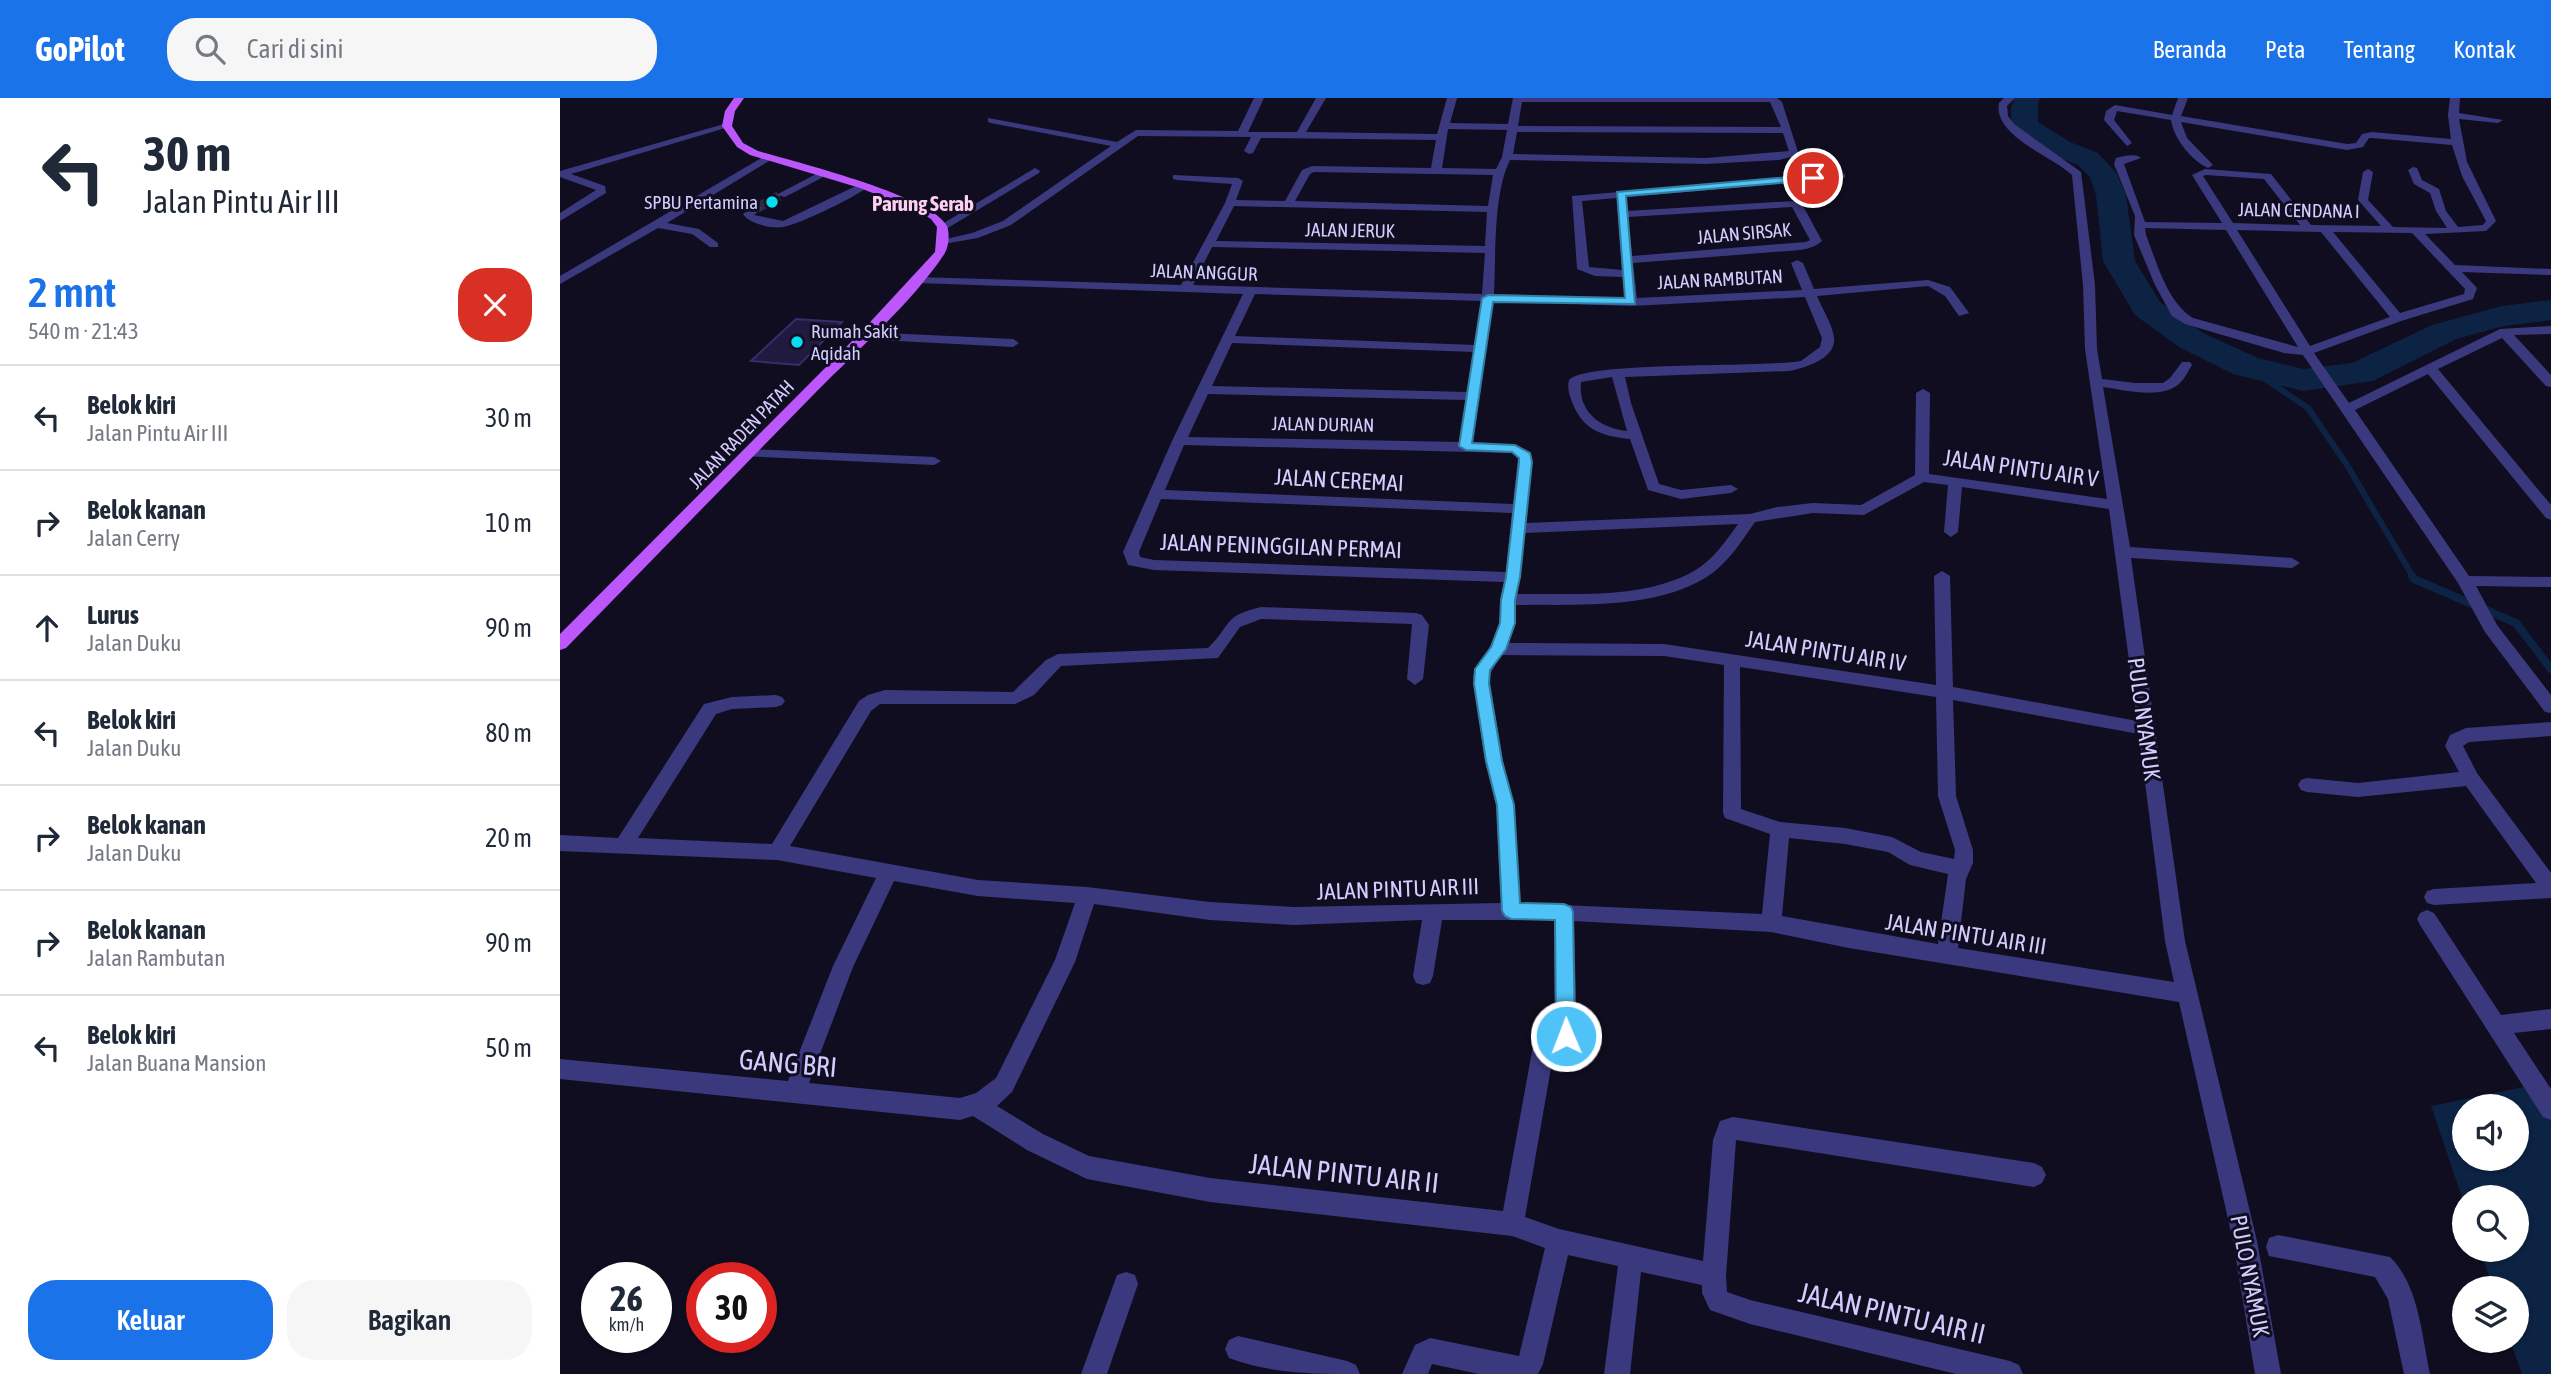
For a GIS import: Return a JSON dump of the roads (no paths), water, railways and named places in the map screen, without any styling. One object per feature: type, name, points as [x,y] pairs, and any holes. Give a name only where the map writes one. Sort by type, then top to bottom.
[{"type":"main road","points":[[739,98],[730,111],[727,126],[740,145],[768,158],[864,186],[922,209],[935,217],[942,227],[943,241]]},
{"type":"main road","name":"JALAN RADEN PATAH","points":[[560,644],[918,280],[936,258],[943,241]]},
{"type":"street","points":[[1241,135],[1259,98]]},
{"type":"street","points":[[1300,135],[1321,98]]},
{"type":"street","points":[[1436,171],[1441,137],[1452,98]]},
{"type":"street","points":[[1466,446],[1488,298],[1493,209],[1499,172],[1507,157],[1518,99],[1766,98],[1777,102],[1795,153],[1790,157],[1716,159],[1507,157]]},
{"type":"street","name":"PULO NYAMUK","points":[[2010,98],[2001,109],[2007,123],[2077,174],[2085,292],[2095,382],[2123,552],[2175,941],[2245,1241],[2268,1374]]},
{"type":"street","points":[[2183,98],[2176,117],[2179,130],[2191,148],[2208,165]]},
{"type":"street","points":[[2127,143],[2109,120],[2110,111],[2125,108],[2347,147],[2360,145],[2365,136],[2372,135],[2454,142],[2455,98]]},
{"type":"street","points":[[2453,115],[2498,120]]},
{"type":"street","points":[[991,120],[1119,145]]},
{"type":"street","points":[[1165,132],[1172,124]]},
{"type":"street","points":[[1446,125],[1787,130]]},
{"type":"street","points":[[560,174],[727,126]]},
{"type":"street","points":[[943,241],[974,236],[1007,223],[1136,133],[1441,137]]},
{"type":"street","points":[[1249,151],[1257,135]]},
{"type":"street","name":"JALAN CENDANA I","points":[[2142,225],[2416,231],[2486,228],[2491,221],[2467,176],[2454,142]]},
{"type":"street","points":[[560,281],[768,158]]},
{"type":"street","points":[[2136,158],[2120,160],[2119,164],[2133,193],[2142,225],[2140,236],[2176,313],[2183,319],[2311,356],[2396,318],[2465,298],[2472,293],[2471,288],[2416,231]]},
{"type":"street","points":[[1289,205],[1307,172],[1312,169],[1499,172]]},
{"type":"street","points":[[2413,170],[2418,182],[2435,191],[2441,211],[2455,231]]},
{"type":"street","points":[[942,227],[1035,171]]},
{"type":"street","points":[[2308,228],[2271,178],[2257,174],[2205,172],[2197,175],[2311,356],[2465,581],[2491,628],[2551,707]]},
{"type":"street","points":[[2368,172],[2364,200],[2390,230]]},
{"type":"street","points":[[560,174],[601,188],[601,193],[560,218]]},
{"type":"street","points":[[781,195],[824,174]]},
{"type":"street","points":[[1628,274],[1595,273],[1583,269],[1575,201],[1579,196],[1840,176]]},
{"type":"street","points":[[1177,177],[1238,181],[1230,203],[1185,289]]},
{"type":"street","points":[[757,208],[748,214],[776,225],[785,224],[864,186]]},
{"type":"street","points":[[1621,194],[1631,302]]},
{"type":"street","points":[[1230,203],[1493,209]]},
{"type":"street","name":"JALAN SIRSAK","points":[[1623,214],[1793,204],[1797,206],[1816,241],[1809,245],[1788,248],[1627,260]]},
{"type":"street","points":[[654,224],[695,230],[714,245]]},
{"type":"street","points":[[2324,228],[2396,318]]},
{"type":"street","name":"JALAN JERUK","points":[[1208,244],[1492,250]]},
{"type":"street","points":[[1635,436],[1600,432],[1592,427],[1581,410],[1573,386],[1575,380],[1583,376],[1618,373],[1789,367],[1819,356],[1826,348],[1828,338],[1797,263]]},
{"type":"street","points":[[2452,268],[2551,272]]},
{"type":"street","name":"JALAN ANGGUR","points":[[918,280],[1488,298]]},
{"type":"street","name":"JALAN RAMBUTAN","points":[[1488,298],[1631,302],[1928,283],[1942,286],[1951,293],[1964,313]]},
{"type":"street","name":"JALAN PENINGGILAN PERMAI","points":[[1251,292],[1179,441],[1131,552],[1133,561],[1141,564],[1513,577]]},
{"type":"street","points":[[2347,409],[2504,332],[2551,330]]},
{"type":"street","points":[[2504,332],[2551,383]]},
{"type":"street","points":[[864,336],[1013,343]]},
{"type":"street","points":[[1227,339],[1481,349]]},
{"type":"street","points":[[2095,382],[2157,387],[2174,382],[2186,365]]},
{"type":"street","points":[[2430,368],[2551,516]]},
{"type":"street","points":[[1618,373],[1635,436],[1653,487],[1662,493],[1731,489]]},
{"type":"street","points":[[1205,390],[1474,396]]},
{"type":"street","points":[[1922,477],[1923,393]]},
{"type":"street","name":"JALAN DURIAN","points":[[1179,441],[1515,449],[1525,456],[1520,509]]},
{"type":"street","points":[[748,453],[934,461]]},
{"type":"street","name":"JALAN PINTU AIR V","points":[[1518,528],[1756,518],[1813,508],[1864,510],[1922,477],[2116,505]]},
{"type":"street","points":[[1951,531],[1955,482]]},
{"type":"street","name":"JALAN CEREMAI","points":[[1156,494],[1520,509]]},
{"type":"street","points":[[1511,911],[1506,805],[1494,761],[1481,677],[1483,669],[1501,644],[1508,623],[1508,600],[1520,509]]},
{"type":"street","points":[[1508,600],[1617,596],[1673,586],[1700,575],[1756,518]]},
{"type":"street","points":[[2123,552],[2292,564]]},
{"type":"street","points":[[1942,576],[1947,796],[1964,850],[1956,879],[1947,955]]},
{"type":"street","points":[[2465,581],[2551,582]]},
{"type":"street","points":[[777,852],[865,706],[874,699],[885,696],[1015,698],[1024,695],[1050,664],[1058,660],[1212,654],[1220,648],[1234,621],[1243,616],[1261,613],[1416,619],[1421,625],[1415,679]]},
{"type":"street","name":"JALAN PINTU AIR IV","points":[[1501,644],[1664,650],[1944,692],[2145,729]]},
{"type":"street","points":[[1732,660],[1732,813],[1780,830],[1892,845],[1917,859],[1960,869]]},
{"type":"street","points":[[623,845],[710,709],[732,703],[776,701]]},
{"type":"street","points":[[2551,729],[2466,735],[2456,740],[2454,746],[2471,778],[2551,889]]},
{"type":"street","points":[[2307,785],[2358,790],[2471,778]]},
{"type":"street","points":[[1770,923],[1780,830]]},
{"type":"street","name":"JALAN PINTU AIR III","points":[[560,843],[777,852],[978,888],[1087,895],[1210,911],[1293,916],[1433,911],[1564,912],[1770,923],[2187,994]]},
{"type":"street","points":[[794,1093],[843,966],[889,872]]},
{"type":"street","points":[[2434,897],[2551,889]]},
{"type":"street","points":[[977,1106],[990,1099],[1004,1085],[1065,962],[1087,895]]},
{"type":"street","points":[[1423,976],[1433,911]]},
{"type":"street","points":[[1511,1224],[1546,1035],[1566,1036],[1564,912]]},
{"type":"street","points":[[2427,919],[2551,1109]]},
{"type":"street","points":[[2497,1025],[2551,1019]]},
{"type":"street","name":"GANG BRI","points":[[560,1069],[960,1109],[977,1106]]},
{"type":"street","name":"JALAN PINTU AIR II","points":[[977,1106],[1035,1142],[1087,1167],[1210,1190],[1511,1224],[1559,1241],[1631,1257],[1716,1289],[1750,1312],[2010,1374]]},
{"type":"street","points":[[1716,1289],[1724,1140],[1728,1129],[2034,1175]]},
{"type":"street","points":[[1415,1374],[1424,1354],[1430,1351],[1522,1370],[1530,1364],[1559,1241]]},
{"type":"street","points":[[2278,1247],[2388,1269],[2398,1291],[2417,1374]]},
{"type":"street","points":[[1617,1374],[1631,1257]]},
{"type":"street","points":[[1094,1374],[1126,1284]]},
{"type":"street","points":[[1238,1349],[1347,1374]]},
{"type":"water","points":[[2529,1086],[2551,1122],[2551,1374],[2522,1374],[2514,1353],[2529,1353],[2529,1276],[2489,1276],[2484,1262],[2529,1262],[2529,1185],[2458,1185],[2453,1171],[2529,1171],[2529,1094],[2490,1094]]},
{"type":"water","points":[[2452,1102],[2452,1168],[2431,1106]]},
{"type":"waterway","points":[[2028,98],[2025,102],[2025,125],[2060,148],[2088,159],[2103,174],[2111,195],[2119,261],[2147,308],[2191,340],[2246,366],[2303,380],[2360,373],[2444,332],[2502,316],[2551,310]]},
{"type":"waterway","points":[[2246,366],[2308,408],[2347,465],[2413,577]]},
{"type":"waterway","points":[[2412,576],[2516,623],[2551,669]]},
{"type":"tunnel","points":[[757,208],[781,195]]},
{"type":"place","name":"SPBU Pertamina","points":[[772,202]]},
{"type":"place","name":"Rumah Sakit Aqidah","points":[[797,342]]},
{"type":"district","name":"Parung Serab","points":[[923,203]]}]
